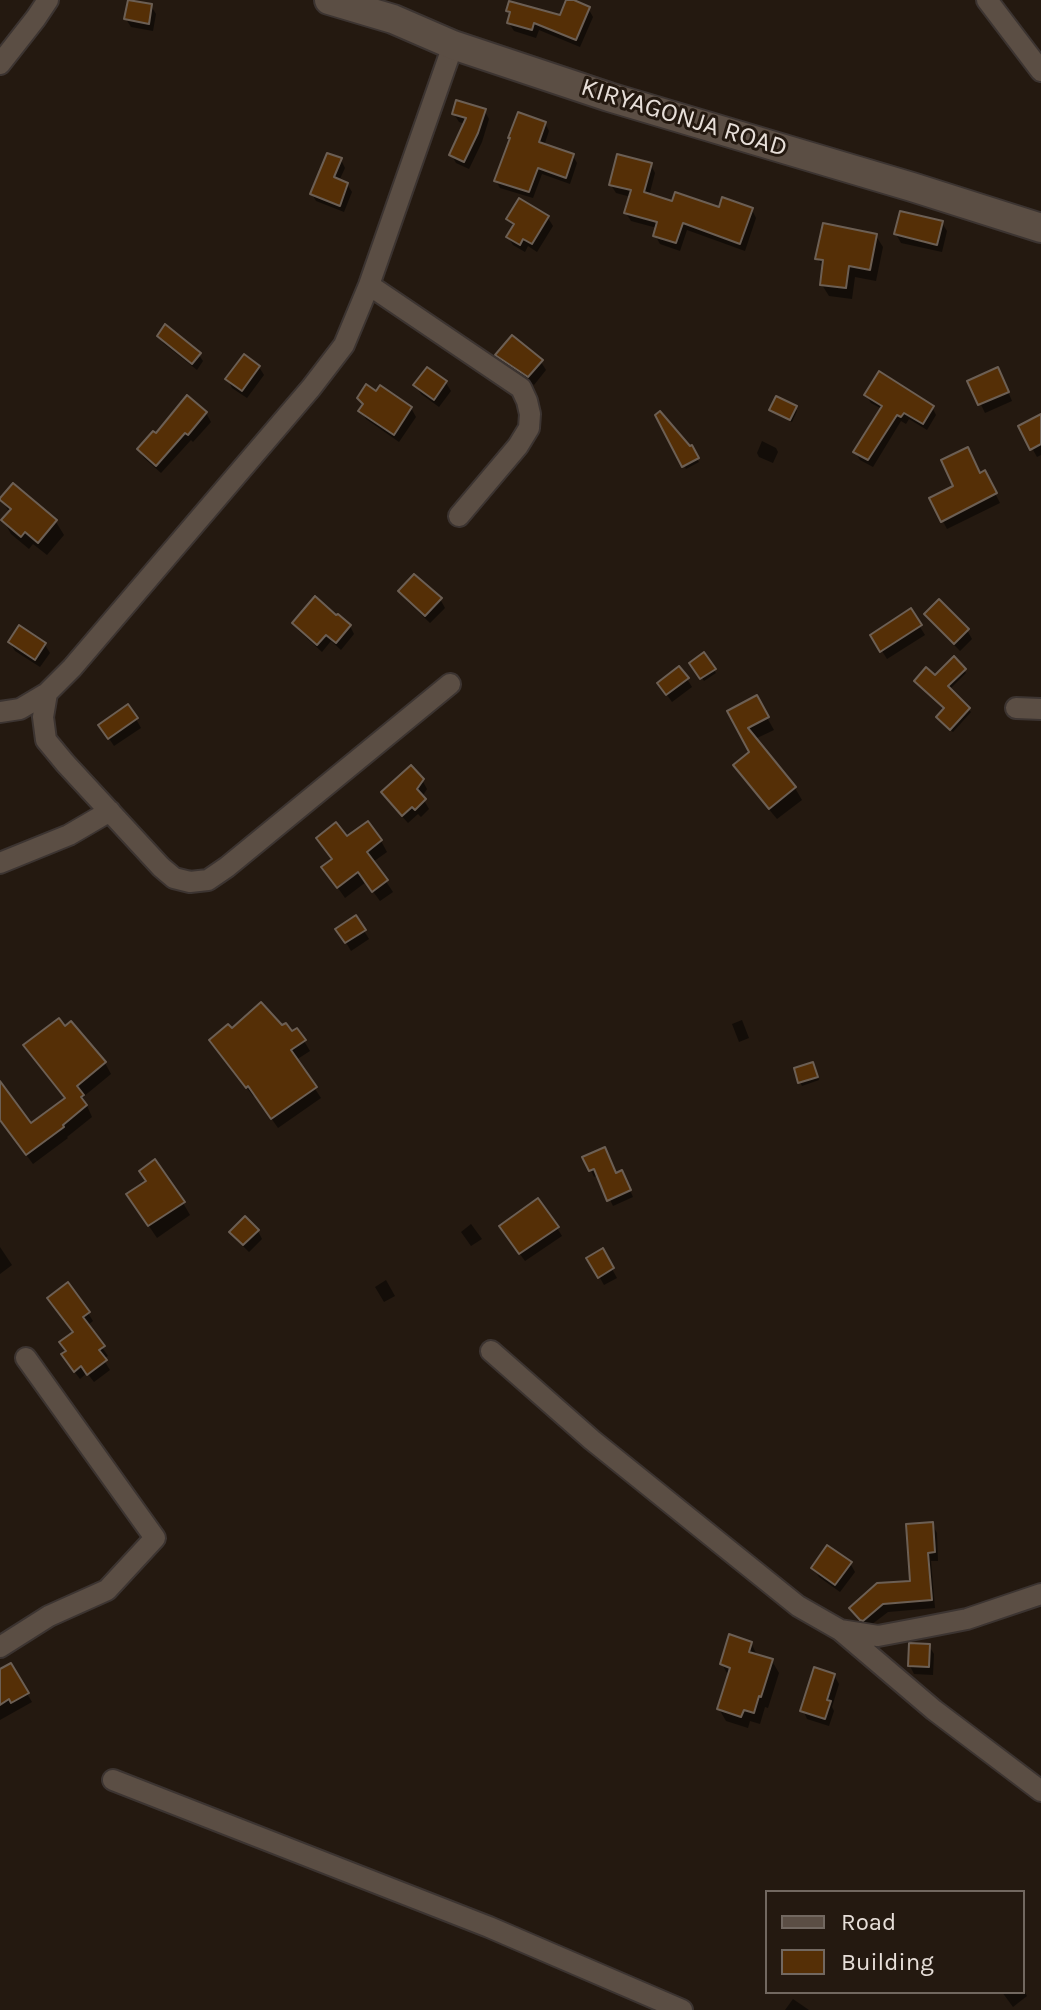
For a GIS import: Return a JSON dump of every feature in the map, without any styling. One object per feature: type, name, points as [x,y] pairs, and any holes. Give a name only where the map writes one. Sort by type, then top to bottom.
[{"type":"street","points":[[0,64],[48,0]]},
{"type":"street","name":"KIRYAGONJA ROAD","points":[[329,0],[393,19],[453,45],[609,97],[1041,228]]},
{"type":"street","points":[[987,0],[1041,71]]},
{"type":"street","points":[[0,712],[20,709],[47,693],[72,668],[311,388],[344,345],[369,285],[453,45]]},
{"type":"street","points":[[369,285],[521,388],[527,401],[529,428],[518,446],[459,516]]},
{"type":"street","points":[[47,693],[43,717],[46,740],[161,867],[174,878],[190,882],[208,880],[227,867],[450,684]]},
{"type":"street","points":[[1016,708],[1041,709]]},
{"type":"street","points":[[0,863],[69,835],[110,811]]},
{"type":"street","points":[[491,1351],[592,1440],[786,1597],[840,1630],[934,1710],[1041,1791]]},
{"type":"street","points":[[0,1647],[49,1616],[107,1590],[155,1538],[26,1358]]},
{"type":"street","points":[[840,1630],[878,1636],[914,1630],[967,1619],[1041,1594]]},
{"type":"street","points":[[113,1780],[489,1927],[682,2010]]},
{"type":"building","points":[[128,0],[152,4],[149,24],[124,19]]},
{"type":"building","points":[[566,0],[590,7],[576,40],[534,23],[532,30],[507,23],[509,1],[560,15]]},
{"type":"building","points":[[456,100],[486,109],[464,162],[449,155],[466,118],[452,114]]},
{"type":"building","points":[[518,112],[546,122],[539,142],[574,154],[566,178],[538,168],[529,192],[494,181]]},
{"type":"building","points":[[327,153],[342,158],[334,177],[348,183],[340,206],[310,194]]},
{"type":"building","points":[[617,154],[652,163],[644,192],[672,201],[675,192],[719,207],[722,197],[753,208],[740,244],[683,223],[676,243],[653,236],[657,222],[624,213],[631,190],[609,185]]},
{"type":"building","points":[[519,198],[549,216],[532,244],[523,239],[520,245],[506,237],[514,224],[506,219]]},
{"type":"building","points":[[900,211],[943,221],[937,245],[894,234]]},
{"type":"building","points":[[823,223],[877,234],[870,270],[849,266],[846,288],[820,285],[823,260],[815,259]]},
{"type":"building","points":[[165,324],[201,353],[192,364],[157,336]]},
{"type":"building","points":[[512,335],[543,360],[528,377],[495,355]]},
{"type":"building","points":[[244,354],[260,366],[242,391],[225,379]]},
{"type":"building","points":[[427,367],[447,381],[434,400],[413,385]]},
{"type":"building","points":[[998,367],[1009,392],[978,405],[967,381]]},
{"type":"building","points":[[879,371],[934,406],[923,424],[904,413],[901,417],[897,415],[868,460],[853,452],[882,406],[864,395]]},
{"type":"building","points":[[366,384],[376,391],[380,385],[412,407],[394,435],[358,411],[363,404],[357,398]]},
{"type":"building","points":[[187,395],[207,412],[156,466],[137,449],[153,431],[156,433]]},
{"type":"building","points":[[776,396],[797,406],[790,420],[769,410]]},
{"type":"building","points":[[660,411],[692,445],[699,458],[682,467],[655,415]]},
{"type":"building","points":[[1041,414],[1041,444],[1030,450],[1018,426]]},
{"type":"building","points":[[968,447],[980,473],[985,470],[997,493],[941,522],[929,498],[953,486],[941,460]]},
{"type":"building","points":[[13,483],[57,520],[38,543],[25,532],[21,537],[1,520],[11,509],[0,498]]},
{"type":"building","points":[[414,574],[442,598],[425,616],[398,591]]},
{"type":"building","points":[[315,596],[351,625],[336,643],[326,635],[317,645],[292,623]]},
{"type":"building","points":[[939,599],[969,629],[954,644],[924,614]]},
{"type":"building","points":[[911,608],[922,625],[880,652],[870,635]]},
{"type":"building","points":[[19,625],[46,643],[35,660],[8,642]]},
{"type":"building","points":[[704,652],[716,669],[700,679],[689,663]]},
{"type":"building","points":[[954,656],[966,669],[948,686],[970,708],[950,730],[936,717],[944,708],[914,681],[926,667],[935,675]]},
{"type":"building","points":[[679,666],[689,678],[666,695],[657,683]]},
{"type":"building","points":[[757,695],[769,717],[748,728],[796,787],[769,809],[733,765],[749,752],[727,711]]},
{"type":"building","points":[[128,704],[138,718],[108,739],[98,725]]},
{"type":"building","points":[[411,765],[424,779],[417,789],[426,799],[415,810],[412,807],[402,816],[381,792]]},
{"type":"building","points":[[368,821],[382,840],[367,852],[388,880],[372,892],[358,872],[337,888],[321,867],[332,859],[316,838],[336,822],[347,836]]},
{"type":"building","points":[[356,915],[366,930],[345,943],[335,929]]},
{"type":"building","points":[[261,1002],[282,1025],[286,1023],[292,1031],[297,1028],[306,1040],[291,1050],[317,1087],[271,1119],[209,1040],[228,1024],[232,1028]]},
{"type":"building","points":[[59,1018],[65,1026],[71,1021],[106,1062],[77,1086],[87,1105],[64,1127],[26,1155],[0,1120],[0,1081],[31,1123],[65,1098],[23,1045]]},
{"type":"building","points":[[813,1062],[818,1077],[798,1083],[794,1068]]},
{"type":"building","points":[[605,1147],[616,1173],[622,1170],[631,1190],[607,1201],[594,1169],[589,1171],[582,1157]]},
{"type":"building","points":[[155,1159],[185,1202],[148,1226],[126,1194],[146,1181],[139,1171]]},
{"type":"building","points":[[538,1198],[559,1227],[519,1254],[499,1226]]},
{"type":"building","points":[[245,1216],[259,1230],[243,1245],[229,1232]]},
{"type":"building","points":[[603,1248],[614,1268],[598,1278],[586,1258]]},
{"type":"building","points":[[68,1282],[90,1312],[83,1317],[105,1346],[99,1350],[107,1360],[87,1375],[81,1366],[74,1372],[61,1354],[66,1351],[59,1342],[73,1332],[47,1298]]},
{"type":"building","points":[[933,1522],[935,1552],[928,1553],[932,1600],[883,1604],[863,1621],[860,1620],[849,1608],[877,1583],[910,1581],[906,1524]]},
{"type":"building","points":[[827,1545],[852,1562],[835,1585],[811,1568]]},
{"type":"building","points":[[729,1634],[752,1642],[749,1652],[773,1659],[754,1713],[744,1710],[741,1717],[717,1709],[730,1668],[720,1664]]},
{"type":"building","points":[[909,1643],[930,1644],[929,1667],[908,1666]]},
{"type":"building","points":[[11,1663],[29,1693],[0,1705],[0,1669]]},
{"type":"building","points":[[814,1667],[835,1674],[825,1719],[800,1711]]}]
